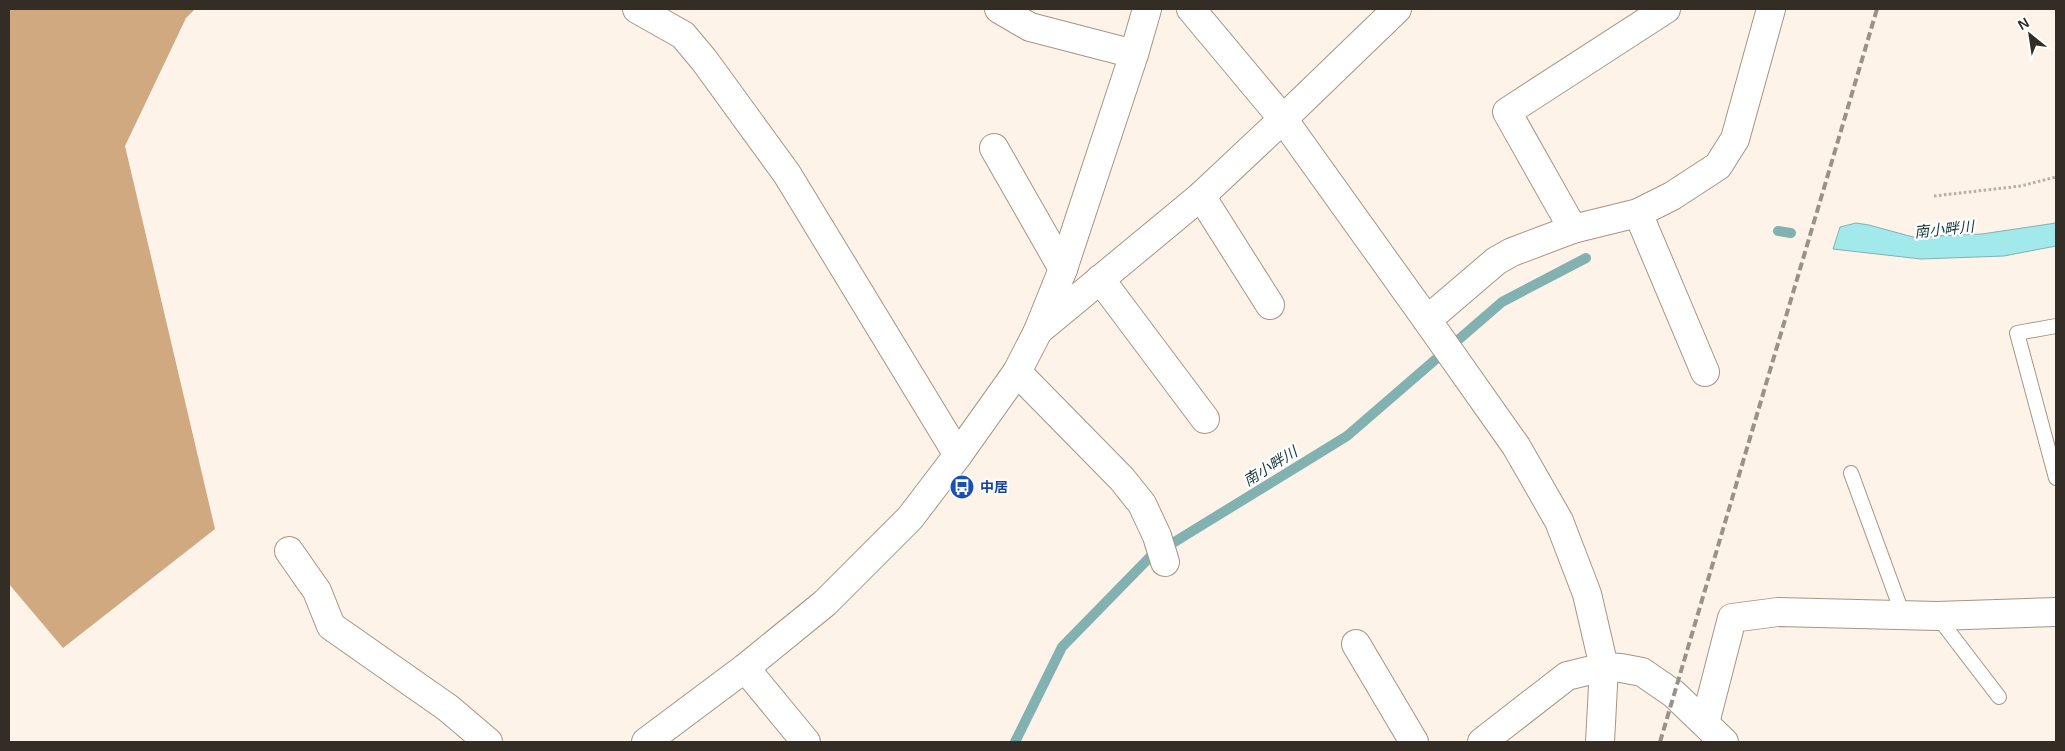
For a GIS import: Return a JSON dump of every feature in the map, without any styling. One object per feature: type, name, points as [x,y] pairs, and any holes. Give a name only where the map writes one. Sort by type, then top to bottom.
[{"type":"street","points":[[637,9],[683,35],[704,60],[787,174],[958,455]]},
{"type":"street","points":[[999,9],[1030,27],[1134,54]]},
{"type":"street","points":[[646,742],[745,668],[825,603],[910,518],[1017,372],[1038,331],[1063,269],[1147,9]]},
{"type":"street","points":[[1192,9],[1283,119],[1433,328],[1516,446],[1559,522],[1587,594],[1604,668],[1600,742]]},
{"type":"street","points":[[1038,331],[1200,196],[1397,9]]},
{"type":"street","points":[[1574,229],[1507,112],[1666,9]]},
{"type":"street","points":[[1433,328],[1496,261],[1512,252],[1574,229],[1638,213],[1672,196],[1718,166],[1735,139],[1771,9]]},
{"type":"street","points":[[994,148],[1063,269]]},
{"type":"street","points":[[1200,196],[1270,305]]},
{"type":"street","points":[[1638,213],[1705,372]]},
{"type":"street","points":[[1100,279],[1205,419]]},
{"type":"street","points":[[1017,372],[1122,479],[1142,504],[1157,536],[1165,562]]},
{"type":"street","points":[[289,551],[316,591],[331,626],[448,708],[488,742]]},
{"type":"street","points":[[1715,733],[1732,618],[1778,612],[1937,616],[2056,612]]},
{"type":"street","points":[[1356,644],[1414,742]]},
{"type":"street","points":[[745,668],[806,742]]},
{"type":"street","points":[[1482,742],[1567,676],[1604,668],[1620,668],[1642,672],[1674,694],[1715,733]]},
{"type":"lane","points":[[2056,326],[2017,333],[2056,478]]},
{"type":"lane","points":[[1851,473],[1903,615]]},
{"type":"lane","points":[[1937,616],[1999,697]]},
{"type":"path","points":[[1934,196],[2021,186],[2056,178]]},
{"type":"shaded area","points":[[9,9],[195,9],[186,18],[125,146],[215,529],[63,648],[9,584]]},
{"type":"water","points":[[1856,223],[1913,237],[1982,234],[2056,223],[2056,246],[2004,256],[1921,259],[1833,249],[1840,227]]},
{"type":"waterway","name":"南小畔川","points":[[1778,231],[1791,233]]},
{"type":"waterway","name":"南小畔川","points":[[1015,742],[1062,647],[1150,557],[1347,436],[1502,302],[1586,258]]},
{"type":"railway","points":[[1660,742],[1877,9]]},
{"type":"place","name":"中居","points":[[962,487]]}]
